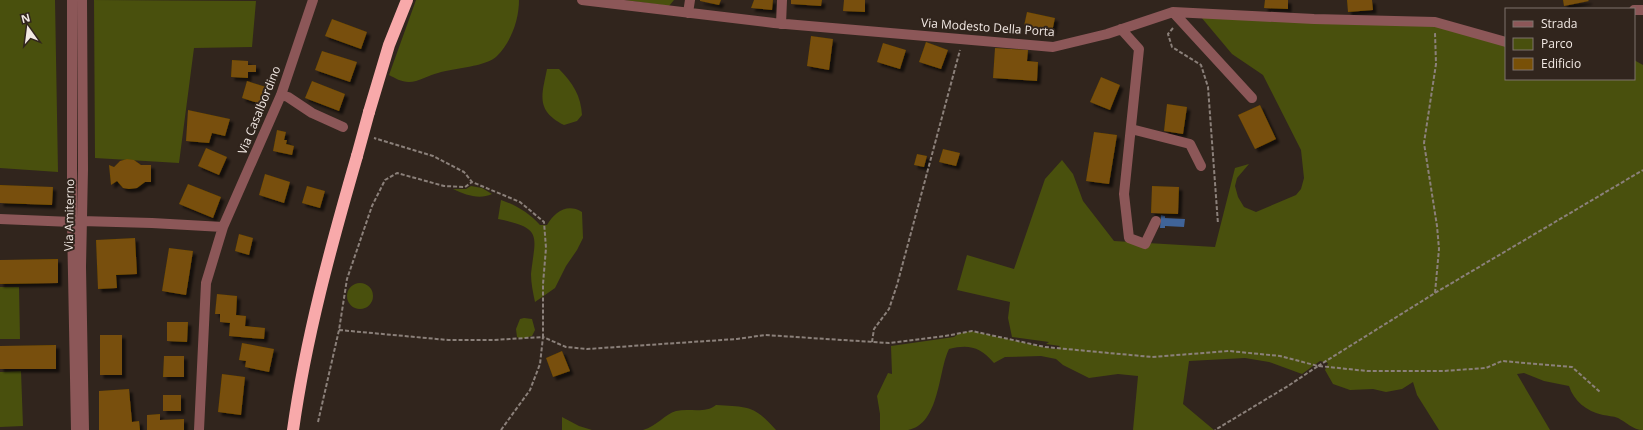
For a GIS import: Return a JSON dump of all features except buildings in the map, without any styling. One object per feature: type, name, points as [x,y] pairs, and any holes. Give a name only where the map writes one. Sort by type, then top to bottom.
[{"type":"highway","points":[[293,430],[299,385],[308,338],[369,112],[389,45],[407,0]]},
{"type":"street","name":"Via Amiterno","points":[[72,0],[84,430]]},
{"type":"street","name":"Via Amiterno","points":[[76,430],[77,222],[83,169],[82,0]]},
{"type":"street","name":"Via Modesto Della Porta","points":[[582,0],[781,24],[1053,47],[1176,15],[1435,22],[1505,42]]},
{"type":"street","points":[[688,13],[690,0]]},
{"type":"street","points":[[781,24],[782,0]]},
{"type":"street","name":"Via Casalbordino","points":[[198,430],[206,283],[223,227],[281,95],[315,1]]},
{"type":"street","points":[[1176,15],[1252,98]]},
{"type":"street","points":[[1122,29],[1139,49],[1124,194],[1129,238],[1146,244],[1156,221]]},
{"type":"street","points":[[281,95],[288,97],[312,113],[343,127]]},
{"type":"street","points":[[1131,129],[1190,144],[1201,166]]},
{"type":"street","points":[[0,219],[223,227]]},
{"type":"path","points":[[1176,15],[1168,34],[1172,47],[1201,65],[1208,87],[1218,224]]},
{"type":"path","points":[[1435,22],[1436,64],[1424,143],[1437,226],[1438,249],[1435,293]]},
{"type":"path","points":[[872,342],[874,329],[889,309],[897,285],[962,39]]},
{"type":"path","points":[[371,137],[433,156],[464,172],[472,182],[520,202],[544,222],[546,248],[543,284],[543,337],[540,364],[530,390],[501,430]]},
{"type":"path","points":[[1215,430],[1288,386],[1435,293],[1643,170]]},
{"type":"path","points":[[318,422],[339,330],[347,279],[372,206],[385,180],[397,173],[444,186],[465,187],[472,182]]},
{"type":"path","points":[[339,330],[448,340],[543,337],[566,346],[587,349],[736,339],[765,335],[889,343],[972,331],[1045,347],[1152,357],[1229,351],[1280,356],[1318,366],[1367,371],[1443,371],[1486,368],[1502,361],[1572,367],[1600,392]]},
{"type":"green space","points":[[0,0],[55,0],[58,172],[0,168]]},
{"type":"green space","points":[[94,0],[256,1],[252,47],[194,48],[179,163],[95,158]]},
{"type":"green space","points":[[416,0],[519,0],[519,8],[516,23],[510,37],[502,50],[492,60],[478,65],[445,71],[416,81],[406,82],[389,75]]},
{"type":"green space","points":[[624,0],[674,0],[669,6]]},
{"type":"green space","points":[[1201,17],[1442,26],[1505,45],[1505,80],[1635,80],[1635,61],[1643,65],[1643,430],[1639,430],[1618,418],[1591,411],[1577,401],[1569,386],[1544,381],[1524,373],[1517,374],[1550,430],[1439,430],[1417,395],[1413,382],[1402,389],[1386,392],[1373,389],[1350,390],[1333,384],[1325,370],[1328,363],[1320,361],[1302,374],[1269,362],[1245,358],[1189,361],[1183,404],[1214,430],[1133,430],[1138,376],[1118,374],[1089,378],[1063,365],[1056,359],[1041,356],[1005,357],[994,363],[979,350],[962,347],[949,349],[932,408],[926,418],[918,426],[908,430],[880,430],[880,414],[877,396],[888,373],[892,374],[891,346],[954,337],[958,334],[971,331],[1047,348],[1057,349],[1060,346],[1046,344],[1049,342],[1012,337],[1008,318],[1010,302],[957,290],[967,255],[1014,269],[1045,179],[1062,160],[1073,174],[1083,201],[1114,241],[1215,247],[1235,168],[1249,164],[1237,178],[1235,186],[1238,197],[1244,207],[1256,212],[1296,195],[1301,189],[1304,178],[1301,150],[1263,75],[1232,54]]},
{"type":"green space","points":[[547,69],[559,69],[575,90],[580,102],[582,115],[577,121],[564,125],[548,114],[543,101],[543,87]]},
{"type":"green space","points":[[471,186],[482,188],[492,194],[477,197],[453,189],[466,189]]},
{"type":"green space","points":[[501,200],[522,210],[540,225],[547,225],[554,216],[562,210],[571,208],[582,212],[583,238],[577,250],[566,266],[555,288],[535,302],[531,277],[534,251],[533,236],[530,230],[523,226],[498,219]]},
{"type":"green space","points":[[360,283],[369,287],[373,296],[369,305],[360,309],[351,305],[347,296],[351,287]]},
{"type":"green space","points":[[0,287],[19,287],[20,339],[0,339]]},
{"type":"green space","points":[[520,319],[532,319],[535,330],[532,336],[521,339],[517,337],[516,329]]},
{"type":"green space","points":[[21,371],[23,426],[0,427],[0,372]]},
{"type":"green space","points":[[716,405],[736,406],[750,409],[762,416],[776,430],[643,430],[653,426],[676,411],[702,410],[712,408]]},
{"type":"green space","points":[[562,417],[579,426],[592,430],[562,430]]},
{"type":"water","points":[[1161,215],[1165,216],[1165,218],[1185,219],[1184,227],[1165,226],[1165,228],[1160,228]]}]
